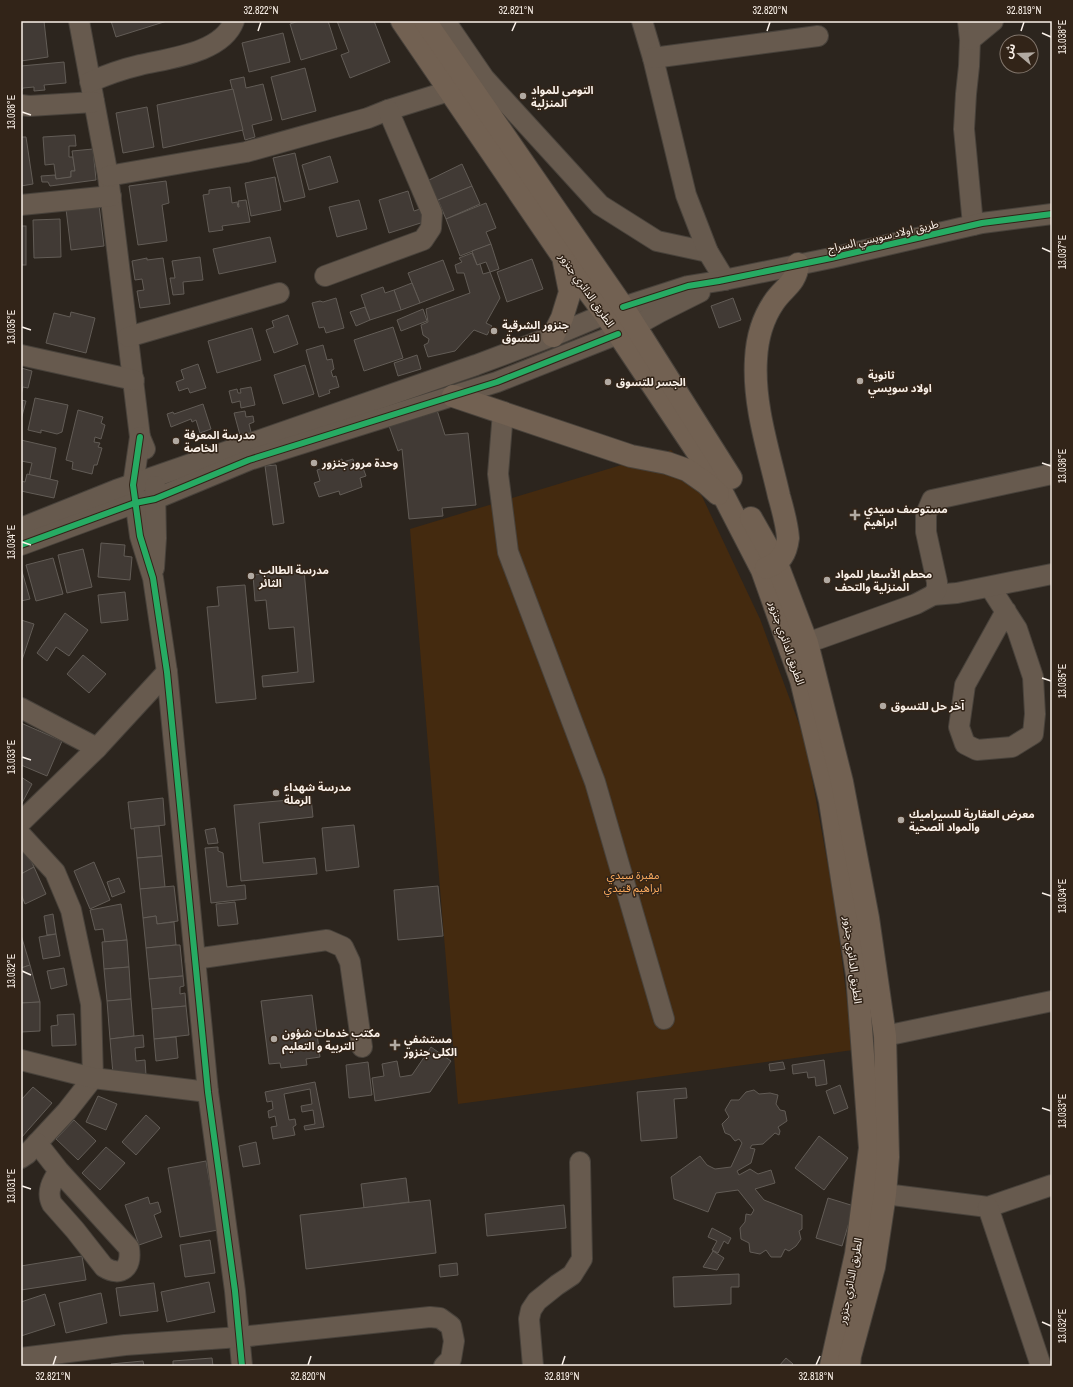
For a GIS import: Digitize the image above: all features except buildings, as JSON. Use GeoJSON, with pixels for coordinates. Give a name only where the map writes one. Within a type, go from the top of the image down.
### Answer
{"type":"FeatureCollection","features":[{"type":"Feature","properties":{"kind":"main road","name":"الطريق الدائري جنزور"},"geometry":{"type":"LineString","coordinates":[[402,21],[507,141],[614,311],[727,470],[754,524],[769,567],[801,680],[830,801],[857,975],[870,1148],[856,1254],[831,1366]]}},
{"type":"Feature","properties":{"kind":"main road","name":"الطريق الدائري جنزور"},"geometry":{"type":"LineString","coordinates":[[425,21],[459,87],[563,257],[614,311]]}},
{"type":"Feature","properties":{"kind":"main road"},"geometry":{"type":"LineString","coordinates":[[553,336],[562,318],[570,292],[563,257]]}},
{"type":"Feature","properties":{"kind":"main road"},"geometry":{"type":"LineString","coordinates":[[769,567],[786,549],[788,532],[760,410],[756,385],[756,359],[759,339],[766,317],[775,300],[796,277],[798,264]]}},
{"type":"Feature","properties":{"kind":"main road","name":"الطريق الدائري جنزور"},"geometry":{"type":"LineString","coordinates":[[627,330],[714,477],[727,504],[769,567],[807,643],[842,782],[868,918],[885,1036],[888,1157],[886,1194],[874,1267],[849,1366]]}},
{"type":"Feature","properties":{"kind":"main road"},"geometry":{"type":"LineString","coordinates":[[448,398],[503,412],[631,456],[667,463],[687,470],[707,484],[727,504]]}},
{"type":"Feature","properties":{"kind":"street"},"geometry":{"type":"LineString","coordinates":[[79,21],[108,176],[134,380],[140,437],[134,494],[140,536],[153,578],[167,672],[208,1092],[235,1291],[242,1366]]}},
{"type":"Feature","properties":{"kind":"street"},"geometry":{"type":"LineString","coordinates":[[90,82],[114,72],[174,58],[205,48],[221,40],[232,29],[234,21]]}},
{"type":"Feature","properties":{"kind":"street"},"geometry":{"type":"LineString","coordinates":[[445,21],[484,78],[600,205],[656,241],[708,252]]}},
{"type":"Feature","properties":{"kind":"street"},"geometry":{"type":"LineString","coordinates":[[642,21],[653,58],[686,195],[708,252],[722,281]]}},
{"type":"Feature","properties":{"kind":"street"},"geometry":{"type":"LineString","coordinates":[[973,225],[964,129],[969,66],[969,31],[993,21]]}},
{"type":"Feature","properties":{"kind":"street"},"geometry":{"type":"LineString","coordinates":[[653,58],[818,36]]}},
{"type":"Feature","properties":{"kind":"street"},"geometry":{"type":"LineString","coordinates":[[108,176],[246,152],[368,118],[459,87]]}},
{"type":"Feature","properties":{"kind":"street"},"geometry":{"type":"LineString","coordinates":[[21,105],[29,106],[94,102]]}},
{"type":"Feature","properties":{"kind":"street"},"geometry":{"type":"LineString","coordinates":[[324,276],[423,240],[431,228],[432,213],[388,110]]}},
{"type":"Feature","properties":{"kind":"street"},"geometry":{"type":"LineString","coordinates":[[21,205],[111,196]]}},
{"type":"Feature","properties":{"kind":"street","name":"طريق اولاد سويسي السراج"},"geometry":{"type":"LineString","coordinates":[[722,281],[973,225],[1052,214]]}},
{"type":"Feature","properties":{"kind":"street"},"geometry":{"type":"LineString","coordinates":[[21,545],[103,515],[134,494],[155,477],[437,378],[553,336],[614,311],[688,286],[722,281]]}},
{"type":"Feature","properties":{"kind":"street"},"geometry":{"type":"LineString","coordinates":[[21,528],[30,518],[134,494],[155,499],[249,460],[497,382],[627,330],[722,281]]}},
{"type":"Feature","properties":{"kind":"street"},"geometry":{"type":"LineString","coordinates":[[128,337],[279,293]]}},
{"type":"Feature","properties":{"kind":"street"},"geometry":{"type":"LineString","coordinates":[[21,355],[134,380]]}},
{"type":"Feature","properties":{"kind":"street"},"geometry":{"type":"LineString","coordinates":[[437,378],[448,398]]}},
{"type":"Feature","properties":{"kind":"street"},"geometry":{"type":"LineString","coordinates":[[503,412],[498,474],[508,552],[595,782],[664,1019]]}},
{"type":"Feature","properties":{"kind":"street"},"geometry":{"type":"LineString","coordinates":[[140,437],[155,477],[156,538],[153,578]]}},
{"type":"Feature","properties":{"kind":"street"},"geometry":{"type":"LineString","coordinates":[[933,595],[937,589],[937,582],[926,532],[926,514],[932,500],[1052,474]]}},
{"type":"Feature","properties":{"kind":"street"},"geometry":{"type":"LineString","coordinates":[[103,515],[123,521],[140,536]]}},
{"type":"Feature","properties":{"kind":"street"},"geometry":{"type":"LineString","coordinates":[[807,643],[916,604],[933,595],[957,594],[1051,576]]}},
{"type":"Feature","properties":{"kind":"street"},"geometry":{"type":"LineString","coordinates":[[990,587],[1006,611],[1017,629],[1033,676],[1035,714],[1033,734],[1012,747],[977,750],[965,744],[959,727],[965,685],[1006,611]]}},
{"type":"Feature","properties":{"kind":"street"},"geometry":{"type":"LineString","coordinates":[[21,822],[97,748],[167,672]]}},
{"type":"Feature","properties":{"kind":"street"},"geometry":{"type":"LineString","coordinates":[[21,708],[97,748]]}},
{"type":"Feature","properties":{"kind":"street"},"geometry":{"type":"LineString","coordinates":[[21,835],[55,872],[71,910],[91,1004],[93,1078],[67,1111],[21,1158]]}},
{"type":"Feature","properties":{"kind":"street"},"geometry":{"type":"LineString","coordinates":[[195,959],[327,940],[344,947],[350,962],[362,1047]]}},
{"type":"Feature","properties":{"kind":"street"},"geometry":{"type":"LineString","coordinates":[[885,1036],[1052,1002]]}},
{"type":"Feature","properties":{"kind":"street"},"geometry":{"type":"LineString","coordinates":[[21,1060],[93,1078],[208,1092]]}},
{"type":"Feature","properties":{"kind":"street"},"geometry":{"type":"LineString","coordinates":[[37,1143],[59,1171],[129,1248],[129,1264],[124,1268],[117,1271],[109,1271],[104,1267],[52,1204],[50,1199],[50,1188],[59,1171]]}},
{"type":"Feature","properties":{"kind":"street"},"geometry":{"type":"LineString","coordinates":[[533,1366],[529,1319],[531,1310],[537,1301],[572,1275],[582,1259],[580,1162]]}},
{"type":"Feature","properties":{"kind":"street"},"geometry":{"type":"LineString","coordinates":[[886,1194],[988,1207],[1052,1185]]}},
{"type":"Feature","properties":{"kind":"street"},"geometry":{"type":"LineString","coordinates":[[988,1207],[1041,1366]]}},
{"type":"Feature","properties":{"kind":"street"},"geometry":{"type":"LineString","coordinates":[[21,1358],[124,1345],[240,1337],[430,1317],[440,1318],[451,1326],[454,1341],[451,1358],[444,1366]]}},
{"type":"Feature","properties":{"kind":"green space","name":"مقبرة سيدي ابراهيم قنيدي"},"geometry":{"type":"Polygon","coordinates":[[[671,450],[691,473],[760,619],[805,740],[835,904],[853,1050],[458,1104],[410,529],[671,450]]]}},
{"type":"Feature","properties":{"kind":"cycle path"},"geometry":{"type":"LineString","coordinates":[[623,307],[688,286],[831,258],[982,223],[1052,214]]}},
{"type":"Feature","properties":{"kind":"cycle path"},"geometry":{"type":"LineString","coordinates":[[21,545],[135,503],[155,499],[249,460],[497,382],[618,334]]}},
{"type":"Feature","properties":{"kind":"cycle path"},"geometry":{"type":"LineString","coordinates":[[140,437],[133,485],[140,536],[153,578],[167,672],[208,1092],[235,1291],[242,1366]]}},
{"type":"Feature","properties":{"kind":"place","name":"التومي للمواد المنزلية"},"geometry":{"type":"Point","coordinates":[523,96]}},
{"type":"Feature","properties":{"kind":"place","name":"جنزور الشرقية للتسوق"},"geometry":{"type":"Point","coordinates":[494,331]}},
{"type":"Feature","properties":{"kind":"place","name":"ثانوية اولاد سويسي"},"geometry":{"type":"Point","coordinates":[860,381]}},
{"type":"Feature","properties":{"kind":"place","name":"الجسر للتسوق"},"geometry":{"type":"Point","coordinates":[608,382]}},
{"type":"Feature","properties":{"kind":"place","name":"مدرسة المعرفة الخاصة"},"geometry":{"type":"Point","coordinates":[176,441]}},
{"type":"Feature","properties":{"kind":"place","name":"وحدة مرور جنزور"},"geometry":{"type":"Point","coordinates":[314,463]}},
{"type":"Feature","properties":{"kind":"place","name":"مستوصف سيدي ابراهيم"},"geometry":{"type":"Point","coordinates":[855,515]}},
{"type":"Feature","properties":{"kind":"place","name":"مدرسة الطالب الثائر"},"geometry":{"type":"Point","coordinates":[251,576]}},
{"type":"Feature","properties":{"kind":"place","name":"محطم الأسعار للمواد المنزلية والتحف"},"geometry":{"type":"Point","coordinates":[827,580]}},
{"type":"Feature","properties":{"kind":"place","name":"آخر حل للتسوق"},"geometry":{"type":"Point","coordinates":[883,706]}},
{"type":"Feature","properties":{"kind":"place","name":"مدرسة شهداء الرملة"},"geometry":{"type":"Point","coordinates":[276,793]}},
{"type":"Feature","properties":{"kind":"place","name":"معرض العقارية للسيراميك والمواد الصحية"},"geometry":{"type":"Point","coordinates":[901,820]}},
{"type":"Feature","properties":{"kind":"place","name":"مكتب خدمات شؤون التربية و التعليم"},"geometry":{"type":"Point","coordinates":[274,1039]}},
{"type":"Feature","properties":{"kind":"place","name":"مستشفي الكلى جنزور"},"geometry":{"type":"Point","coordinates":[395,1045]}}]}
